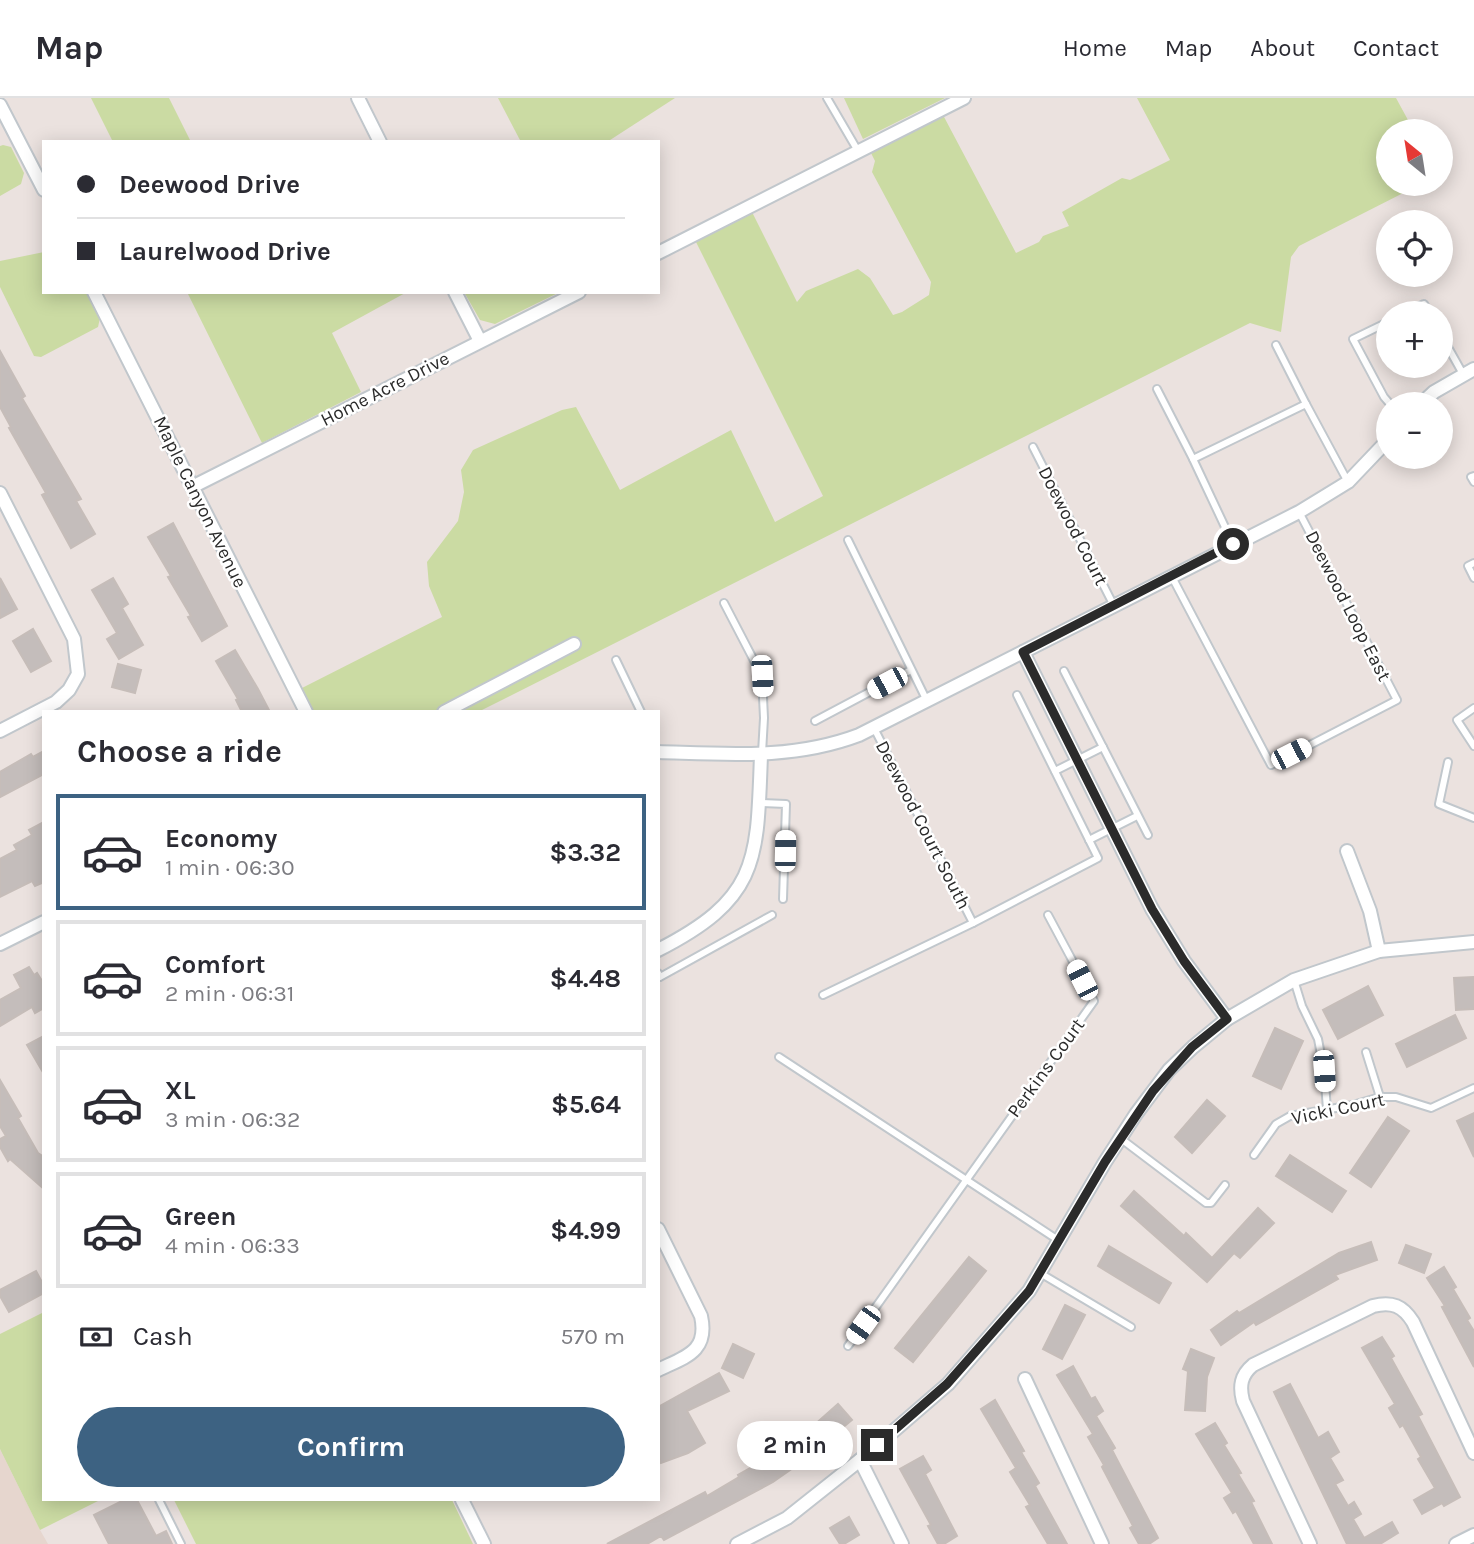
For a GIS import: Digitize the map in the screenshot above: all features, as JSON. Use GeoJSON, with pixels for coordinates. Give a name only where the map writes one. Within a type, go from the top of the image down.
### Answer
{"type":"FeatureCollection","features":[{"type":"Feature","properties":{"kind":"street"},"geometry":{"type":"LineString","coordinates":[[358,98],[379,140]]}},
{"type":"Feature","properties":{"kind":"street"},"geometry":{"type":"LineString","coordinates":[[660,252],[964,98]]}},
{"type":"Feature","properties":{"kind":"street"},"geometry":{"type":"LineString","coordinates":[[0,105],[42,186]]}},
{"type":"Feature","properties":{"kind":"street","name":"Maple Canyon Avenue"},"geometry":{"type":"LineString","coordinates":[[95,294],[305,710]]}},
{"type":"Feature","properties":{"kind":"street"},"geometry":{"type":"LineString","coordinates":[[456,294],[480,341]]}},
{"type":"Feature","properties":{"kind":"street","name":"Home Acre Drive"},"geometry":{"type":"LineString","coordinates":[[192,486],[575,294]]}},
{"type":"Feature","properties":{"kind":"street"},"geometry":{"type":"LineString","coordinates":[[1434,392],[1469,371]]}},
{"type":"Feature","properties":{"kind":"street"},"geometry":{"type":"LineString","coordinates":[[660,752],[761,755],[804,751],[831,745],[874,727],[1299,512],[1348,482],[1376,453]]}},
{"type":"Feature","properties":{"kind":"street"},"geometry":{"type":"LineString","coordinates":[[0,493],[74,639],[78,674],[69,690],[56,702],[0,731]]}},
{"type":"Feature","properties":{"kind":"street"},"geometry":{"type":"LineString","coordinates":[[448,710],[574,644]]}},
{"type":"Feature","properties":{"kind":"street"},"geometry":{"type":"LineString","coordinates":[[1023,652],[1152,909],[1184,961],[1227,1019]]}},
{"type":"Feature","properties":{"kind":"street"},"geometry":{"type":"LineString","coordinates":[[660,949],[688,935],[706,921],[730,899],[744,881],[758,834],[761,755]]}},
{"type":"Feature","properties":{"kind":"street"},"geometry":{"type":"LineString","coordinates":[[1347,851],[1370,911],[1379,951]]}},
{"type":"Feature","properties":{"kind":"street"},"geometry":{"type":"LineString","coordinates":[[0,944],[42,923]]}},
{"type":"Feature","properties":{"kind":"street"},"geometry":{"type":"LineString","coordinates":[[737,1544],[787,1518],[860,1460],[947,1384],[1029,1291],[1120,1138],[1169,1070],[1192,1047],[1227,1019],[1294,980],[1379,951],[1474,942]]}},
{"type":"Feature","properties":{"kind":"street"},"geometry":{"type":"LineString","coordinates":[[660,1233],[701,1316],[704,1328],[702,1341],[694,1352],[660,1369]]}},
{"type":"Feature","properties":{"kind":"street"},"geometry":{"type":"LineString","coordinates":[[1310,1544],[1243,1401],[1241,1381],[1245,1371],[1253,1364],[1374,1306],[1385,1303],[1396,1305],[1407,1311],[1413,1322],[1474,1453]]}},
{"type":"Feature","properties":{"kind":"street"},"geometry":{"type":"LineString","coordinates":[[1025,1380],[1102,1544]]}},
{"type":"Feature","properties":{"kind":"street"},"geometry":{"type":"LineString","coordinates":[[860,1460],[902,1544]]}},
{"type":"Feature","properties":{"kind":"street"},"geometry":{"type":"LineString","coordinates":[[462,1501],[484,1544]]}},
{"type":"Feature","properties":{"kind":"street"},"geometry":{"type":"LineString","coordinates":[[1456,1544],[1474,1535]]}},
{"type":"Feature","properties":{"kind":"lane"},"geometry":{"type":"LineString","coordinates":[[827,98],[859,151]]}},
{"type":"Feature","properties":{"kind":"lane"},"geometry":{"type":"LineString","coordinates":[[1376,328],[1353,340],[1381,392]]}},
{"type":"Feature","properties":{"kind":"lane"},"geometry":{"type":"LineString","coordinates":[[1276,345],[1348,482]]}},
{"type":"Feature","properties":{"kind":"lane"},"geometry":{"type":"LineString","coordinates":[[1453,350],[1469,371]]}},
{"type":"Feature","properties":{"kind":"lane"},"geometry":{"type":"LineString","coordinates":[[1157,389],[1233,544]]}},
{"type":"Feature","properties":{"kind":"lane"},"geometry":{"type":"LineString","coordinates":[[1193,459],[1306,404]]}},
{"type":"Feature","properties":{"kind":"lane","name":"Doewood Court"},"geometry":{"type":"LineString","coordinates":[[1033,447],[1114,606]]}},
{"type":"Feature","properties":{"kind":"lane"},"geometry":{"type":"LineString","coordinates":[[1474,476],[1474,482]]}},
{"type":"Feature","properties":{"kind":"lane","name":"Deewood Loop East"},"geometry":{"type":"LineString","coordinates":[[1172,577],[1270,765],[1397,700],[1299,512]]}},
{"type":"Feature","properties":{"kind":"lane"},"geometry":{"type":"LineString","coordinates":[[848,540],[926,699]]}},
{"type":"Feature","properties":{"kind":"lane"},"geometry":{"type":"LineString","coordinates":[[1474,563],[1468,566],[1474,578]]}},
{"type":"Feature","properties":{"kind":"lane"},"geometry":{"type":"LineString","coordinates":[[724,603],[762,676],[764,718],[761,755]]}},
{"type":"Feature","properties":{"kind":"lane"},"geometry":{"type":"LineString","coordinates":[[616,660],[638,710]]}},
{"type":"Feature","properties":{"kind":"lane"},"geometry":{"type":"LineString","coordinates":[[815,721],[911,670]]}},
{"type":"Feature","properties":{"kind":"lane"},"geometry":{"type":"LineString","coordinates":[[1064,670],[1148,835]]}},
{"type":"Feature","properties":{"kind":"lane"},"geometry":{"type":"LineString","coordinates":[[823,995],[973,923],[1098,858],[1017,695]]}},
{"type":"Feature","properties":{"kind":"lane"},"geometry":{"type":"LineString","coordinates":[[1474,708],[1457,720],[1474,746]]}},
{"type":"Feature","properties":{"kind":"lane","name":"Deewood Court South"},"geometry":{"type":"LineString","coordinates":[[874,727],[973,923]]}},
{"type":"Feature","properties":{"kind":"lane"},"geometry":{"type":"LineString","coordinates":[[1055,771],[1103,747]]}},
{"type":"Feature","properties":{"kind":"lane"},"geometry":{"type":"LineString","coordinates":[[1448,762],[1439,804],[1474,818]]}},
{"type":"Feature","properties":{"kind":"lane"},"geometry":{"type":"LineString","coordinates":[[759,803],[786,804],[783,899]]}},
{"type":"Feature","properties":{"kind":"lane"},"geometry":{"type":"LineString","coordinates":[[1089,840],[1138,816]]}},
{"type":"Feature","properties":{"kind":"lane"},"geometry":{"type":"LineString","coordinates":[[660,977],[772,915]]}},
{"type":"Feature","properties":{"kind":"lane","name":"Perkins Court"},"geometry":{"type":"LineString","coordinates":[[848,1346],[1094,1002],[1048,915]]}},
{"type":"Feature","properties":{"kind":"lane"},"geometry":{"type":"LineString","coordinates":[[1294,980],[1302,1006],[1318,1040],[1327,1109]]}},
{"type":"Feature","properties":{"kind":"lane"},"geometry":{"type":"LineString","coordinates":[[1366,1052],[1380,1097]]}},
{"type":"Feature","properties":{"kind":"lane"},"geometry":{"type":"LineString","coordinates":[[779,1057],[1060,1241]]}},
{"type":"Feature","properties":{"kind":"lane","name":"Vicki Court"},"geometry":{"type":"LineString","coordinates":[[1254,1155],[1276,1124],[1290,1116],[1380,1097],[1396,1097],[1431,1108],[1474,1087]]}},
{"type":"Feature","properties":{"kind":"lane"},"geometry":{"type":"LineString","coordinates":[[1120,1138],[1206,1203],[1211,1203],[1226,1185]]}},
{"type":"Feature","properties":{"kind":"lane"},"geometry":{"type":"LineString","coordinates":[[1040,1273],[1131,1327]]}},
{"type":"Feature","properties":{"kind":"lane"},"geometry":{"type":"LineString","coordinates":[[160,1501],[181,1544]]}},
{"type":"Feature","properties":{"kind":"shaded area"},"geometry":{"type":"Polygon","coordinates":[[[0,1449],[40,1530],[48,1544],[0,1544],[0,1449]]]}},
{"type":"Feature","properties":{"kind":"green space"},"geometry":{"type":"Polygon","coordinates":[[[91,98],[169,98],[190,140],[112,140],[91,98]]]}},
{"type":"Feature","properties":{"kind":"green space"},"geometry":{"type":"Polygon","coordinates":[[[498,98],[675,98],[610,140],[520,140],[498,98]]]}},
{"type":"Feature","properties":{"kind":"green space"},"geometry":{"type":"Polygon","coordinates":[[[844,98],[945,98],[863,139],[844,98]]]}},
{"type":"Feature","properties":{"kind":"green space"},"geometry":{"type":"Polygon","coordinates":[[[1137,98],[1396,98],[1407,119],[1376,119],[1376,196],[1397,196],[1299,246],[1291,257],[1281,332],[1250,323],[482,710],[313,710],[302,688],[442,617],[429,586],[427,562],[458,521],[464,492],[461,470],[473,450],[562,410],[576,407],[620,490],[731,430],[775,522],[823,496],[695,240],[752,212],[797,302],[806,291],[858,269],[870,278],[893,315],[929,295],[931,282],[872,172],[875,161],[871,153],[943,115],[1016,253],[1039,242],[1043,236],[1069,226],[1062,212],[1122,178],[1130,180],[1170,160],[1137,98]]]}},
{"type":"Feature","properties":{"kind":"green space"},"geometry":{"type":"Polygon","coordinates":[[[0,146],[11,147],[24,173],[21,184],[0,196],[0,146]]]}},
{"type":"Feature","properties":{"kind":"green space"},"geometry":{"type":"Polygon","coordinates":[[[42,252],[42,294],[87,294],[100,318],[98,327],[41,357],[34,356],[0,287],[0,261],[42,252]]]}},
{"type":"Feature","properties":{"kind":"green space"},"geometry":{"type":"Polygon","coordinates":[[[188,294],[403,294],[332,333],[361,392],[262,443],[188,294]]]}},
{"type":"Feature","properties":{"kind":"green space"},"geometry":{"type":"Polygon","coordinates":[[[465,294],[556,294],[495,324],[480,320],[465,294]]]}},
{"type":"Feature","properties":{"kind":"green space"},"geometry":{"type":"Polygon","coordinates":[[[42,1313],[42,1501],[98,1501],[40,1530],[0,1449],[0,1334],[42,1313]]]}},
{"type":"Feature","properties":{"kind":"green space"},"geometry":{"type":"Polygon","coordinates":[[[174,1501],[452,1501],[473,1544],[196,1544],[174,1501]]]}},
{"type":"Feature","properties":{"kind":"building"},"geometry":{"type":"Polygon","coordinates":[[[0,351],[25,396],[22,398],[81,499],[76,501],[95,534],[71,548],[42,495],[46,493],[0,407],[0,351]]]}},
{"type":"Feature","properties":{"kind":"building"},"geometry":{"type":"Polygon","coordinates":[[[173,523],[227,626],[202,641],[168,577],[171,576],[148,537],[173,523]]]}},
{"type":"Feature","properties":{"kind":"building"},"geometry":{"type":"Polygon","coordinates":[[[0,578],[17,609],[0,618],[0,578]]]}},
{"type":"Feature","properties":{"kind":"building"},"geometry":{"type":"Polygon","coordinates":[[[113,578],[128,604],[122,608],[143,645],[119,659],[107,639],[117,633],[92,590],[113,578]]]}},
{"type":"Feature","properties":{"kind":"building"},"geometry":{"type":"Polygon","coordinates":[[[33,629],[51,661],[31,672],[13,641],[33,629]]]}},
{"type":"Feature","properties":{"kind":"building"},"geometry":{"type":"Polygon","coordinates":[[[235,650],[269,710],[241,710],[236,700],[238,699],[216,661],[235,650]]]}},
{"type":"Feature","properties":{"kind":"building"},"geometry":{"type":"Polygon","coordinates":[[[118,664],[141,670],[135,693],[112,687],[118,664]]]}},
{"type":"Feature","properties":{"kind":"building"},"geometry":{"type":"Polygon","coordinates":[[[42,752],[42,775],[0,797],[0,772],[31,754],[33,757],[42,752]]]}},
{"type":"Feature","properties":{"kind":"building"},"geometry":{"type":"Polygon","coordinates":[[[42,823],[42,883],[35,886],[32,881],[0,897],[0,859],[17,850],[14,845],[32,835],[29,830],[42,823]]]}},
{"type":"Feature","properties":{"kind":"building"},"geometry":{"type":"Polygon","coordinates":[[[29,967],[34,975],[37,973],[42,981],[42,1009],[35,1013],[32,1007],[0,1026],[0,1000],[21,988],[14,975],[29,967]]]}},
{"type":"Feature","properties":{"kind":"building"},"geometry":{"type":"Polygon","coordinates":[[[1474,977],[1474,1009],[1456,1010],[1454,978],[1474,977]]]}},
{"type":"Feature","properties":{"kind":"building"},"geometry":{"type":"Polygon","coordinates":[[[1368,986],[1383,1015],[1338,1039],[1323,1010],[1368,986]]]}},
{"type":"Feature","properties":{"kind":"building"},"geometry":{"type":"Polygon","coordinates":[[[1455,1015],[1466,1038],[1407,1067],[1396,1044],[1455,1015]]]}},
{"type":"Feature","properties":{"kind":"building"},"geometry":{"type":"Polygon","coordinates":[[[1275,1028],[1303,1041],[1281,1089],[1253,1076],[1275,1028]]]}},
{"type":"Feature","properties":{"kind":"building"},"geometry":{"type":"Polygon","coordinates":[[[42,1037],[42,1071],[27,1045],[42,1037]]]}},
{"type":"Feature","properties":{"kind":"building"},"geometry":{"type":"Polygon","coordinates":[[[0,1080],[21,1116],[18,1118],[42,1156],[42,1187],[10,1159],[8,1161],[0,1147],[0,1139],[6,1136],[0,1126],[0,1080]]]}},
{"type":"Feature","properties":{"kind":"building"},"geometry":{"type":"Polygon","coordinates":[[[1207,1100],[1225,1116],[1192,1153],[1175,1137],[1207,1100]]]}},
{"type":"Feature","properties":{"kind":"building"},"geometry":{"type":"Polygon","coordinates":[[[1474,1113],[1474,1157],[1457,1121],[1474,1113]]]}},
{"type":"Feature","properties":{"kind":"building"},"geometry":{"type":"Polygon","coordinates":[[[1388,1117],[1409,1131],[1371,1187],[1350,1173],[1388,1117]]]}},
{"type":"Feature","properties":{"kind":"building"},"geometry":{"type":"Polygon","coordinates":[[[1290,1155],[1346,1191],[1332,1212],[1276,1176],[1290,1155]]]}},
{"type":"Feature","properties":{"kind":"building"},"geometry":{"type":"Polygon","coordinates":[[[1134,1191],[1212,1258],[1258,1208],[1274,1223],[1240,1258],[1234,1253],[1207,1282],[1121,1206],[1134,1191]]]}},
{"type":"Feature","properties":{"kind":"building"},"geometry":{"type":"Polygon","coordinates":[[[1371,1242],[1377,1260],[1335,1275],[1338,1279],[1256,1325],[1254,1322],[1221,1345],[1211,1330],[1237,1311],[1239,1313],[1339,1253],[1371,1242]]]}},
{"type":"Feature","properties":{"kind":"building"},"geometry":{"type":"Polygon","coordinates":[[[1406,1245],[1431,1254],[1424,1273],[1399,1263],[1406,1245]]]}},
{"type":"Feature","properties":{"kind":"building"},"geometry":{"type":"Polygon","coordinates":[[[1109,1246],[1171,1283],[1159,1303],[1098,1266],[1109,1246]]]}},
{"type":"Feature","properties":{"kind":"building"},"geometry":{"type":"Polygon","coordinates":[[[969,1257],[986,1271],[913,1362],[895,1348],[969,1257]]]}},
{"type":"Feature","properties":{"kind":"building"},"geometry":{"type":"Polygon","coordinates":[[[1444,1267],[1456,1287],[1453,1289],[1470,1318],[1467,1320],[1474,1331],[1474,1367],[1442,1307],[1445,1306],[1427,1278],[1444,1267]]]}},
{"type":"Feature","properties":{"kind":"building"},"geometry":{"type":"Polygon","coordinates":[[[36,1271],[42,1282],[42,1294],[9,1312],[0,1296],[0,1290],[36,1271]]]}},
{"type":"Feature","properties":{"kind":"building"},"geometry":{"type":"Polygon","coordinates":[[[1065,1305],[1085,1315],[1062,1359],[1043,1349],[1065,1305]]]}},
{"type":"Feature","properties":{"kind":"building"},"geometry":{"type":"Polygon","coordinates":[[[1382,1337],[1394,1356],[1391,1358],[1422,1414],[1418,1416],[1460,1497],[1422,1514],[1414,1500],[1435,1488],[1403,1425],[1400,1427],[1389,1408],[1395,1404],[1362,1348],[1382,1337]]]}},
{"type":"Feature","properties":{"kind":"building"},"geometry":{"type":"Polygon","coordinates":[[[733,1344],[754,1354],[743,1378],[722,1368],[733,1344]]]}},
{"type":"Feature","properties":{"kind":"building"},"geometry":{"type":"Polygon","coordinates":[[[1191,1349],[1214,1358],[1207,1377],[1205,1411],[1185,1410],[1188,1371],[1183,1369],[1191,1349]]]}},
{"type":"Feature","properties":{"kind":"building"},"geometry":{"type":"Polygon","coordinates":[[[1073,1366],[1091,1399],[1095,1397],[1103,1411],[1096,1416],[1115,1448],[1112,1450],[1158,1538],[1149,1544],[1139,1544],[1130,1528],[1133,1526],[1088,1437],[1093,1434],[1057,1375],[1073,1366]]]}},
{"type":"Feature","properties":{"kind":"building"},"geometry":{"type":"Polygon","coordinates":[[[719,1373],[729,1391],[687,1411],[705,1443],[661,1463],[660,1406],[719,1373]]]}},
{"type":"Feature","properties":{"kind":"building"},"geometry":{"type":"Polygon","coordinates":[[[1290,1384],[1318,1438],[1328,1432],[1339,1452],[1330,1458],[1343,1480],[1335,1484],[1348,1506],[1354,1502],[1361,1514],[1353,1519],[1364,1538],[1392,1522],[1398,1533],[1380,1544],[1347,1544],[1274,1392],[1290,1384]]]}},
{"type":"Feature","properties":{"kind":"building"},"geometry":{"type":"Polygon","coordinates":[[[995,1400],[1024,1451],[1021,1452],[1039,1483],[1035,1486],[1067,1544],[1048,1544],[1026,1507],[1030,1505],[1010,1472],[1016,1468],[981,1409],[995,1400]]]}},
{"type":"Feature","properties":{"kind":"building"},"geometry":{"type":"Polygon","coordinates":[[[838,1404],[852,1420],[824,1443],[795,1457],[800,1463],[773,1482],[664,1540],[661,1536],[647,1544],[607,1544],[705,1492],[707,1496],[739,1477],[738,1475],[754,1466],[755,1468],[793,1440],[791,1436],[812,1427],[838,1404]]]}},
{"type":"Feature","properties":{"kind":"building"},"geometry":{"type":"Polygon","coordinates":[[[1215,1423],[1227,1443],[1224,1445],[1241,1473],[1238,1474],[1254,1501],[1251,1502],[1272,1544],[1254,1544],[1236,1511],[1233,1513],[1224,1498],[1232,1493],[1196,1434],[1215,1423]]]}},
{"type":"Feature","properties":{"kind":"building"},"geometry":{"type":"Polygon","coordinates":[[[923,1456],[931,1470],[925,1474],[957,1536],[944,1544],[938,1544],[928,1526],[931,1525],[900,1469],[923,1456]]]}},
{"type":"Feature","properties":{"kind":"building"},"geometry":{"type":"Polygon","coordinates":[[[122,1501],[138,1501],[156,1536],[166,1531],[172,1544],[109,1544],[94,1515],[122,1501]]]}},
{"type":"Feature","properties":{"kind":"building"},"geometry":{"type":"Polygon","coordinates":[[[849,1517],[859,1535],[840,1544],[830,1528],[849,1517]]]}},
{"type":"Feature","properties":{"kind":"route"},"geometry":{"type":"LineString","coordinates":[[877,1445],[947,1384],[1029,1291],[1136,1114],[1169,1070],[1227,1019],[1184,961],[1152,909],[1023,652],[1233,544]]}}]}
